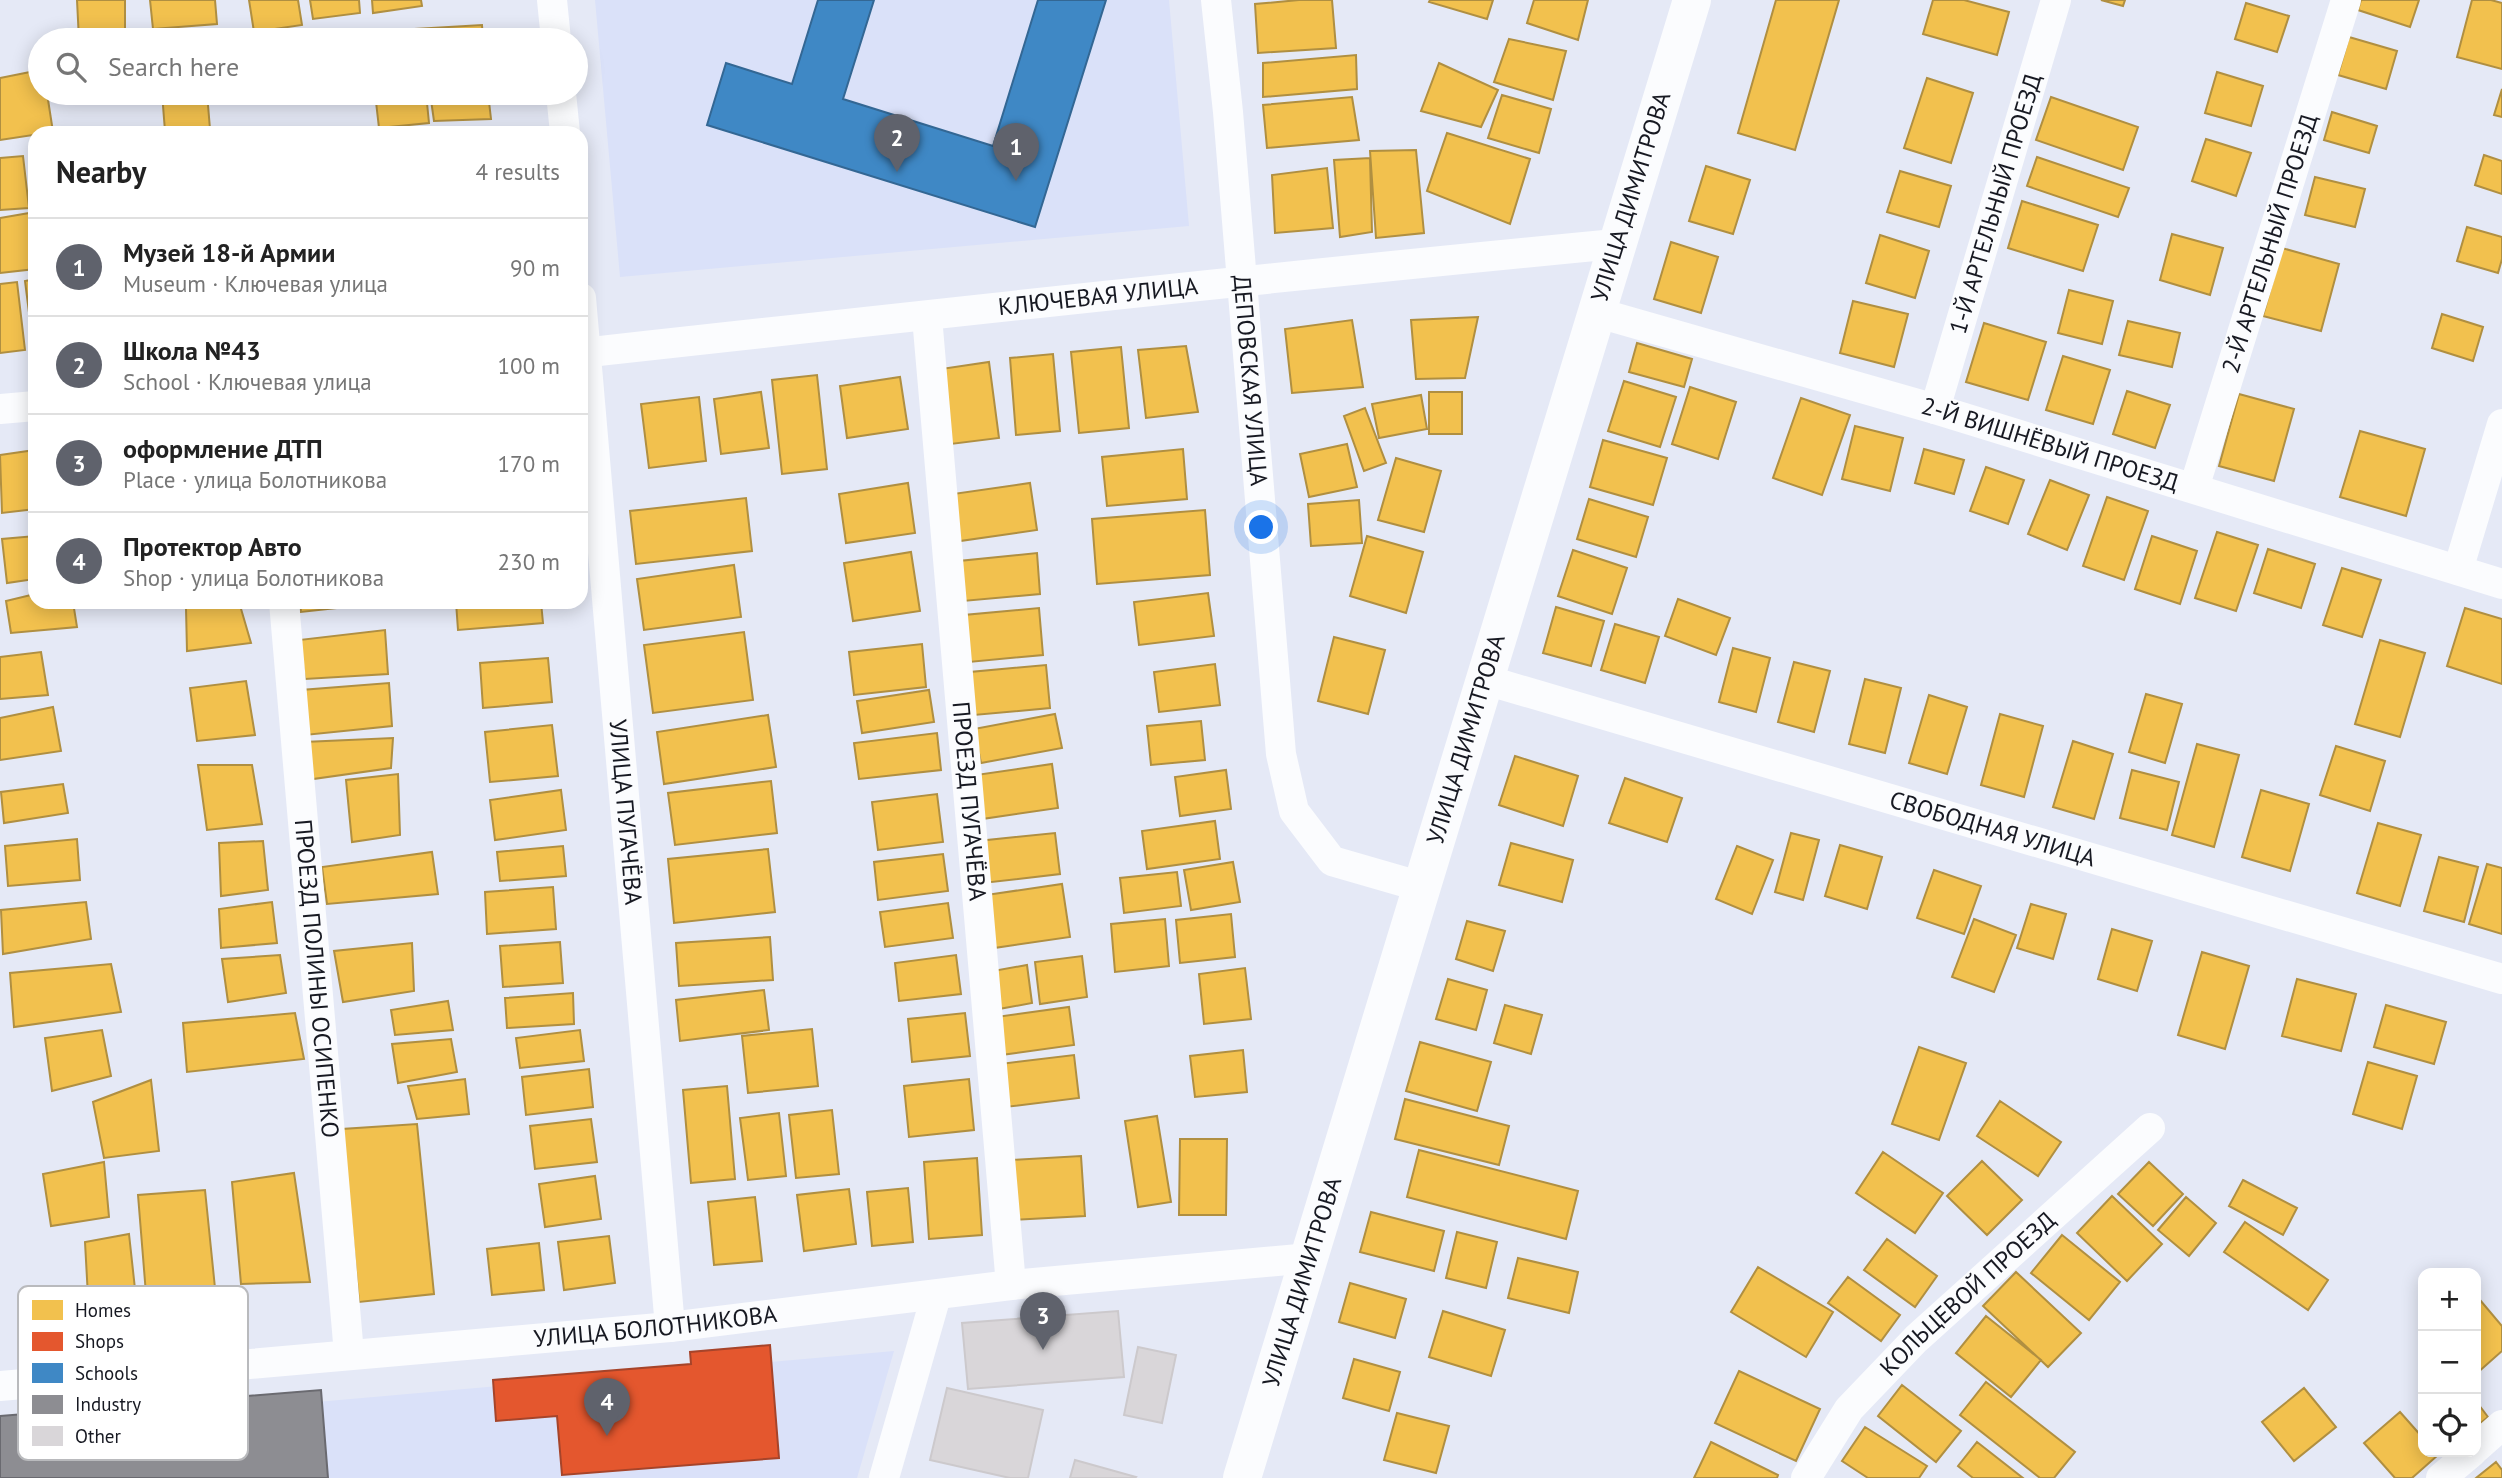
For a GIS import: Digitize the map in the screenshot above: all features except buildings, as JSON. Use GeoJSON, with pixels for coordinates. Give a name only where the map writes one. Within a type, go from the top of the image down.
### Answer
{"type":"FeatureCollection","features":[{"type":"Feature","properties":{"kind":"street"},"geometry":{"type":"LineString","coordinates":[[552,0],[555,28]]}},
{"type":"Feature","properties":{"kind":"street","name":"ДЕПОВСКАЯ УЛИЦА"},"geometry":{"type":"LineString","coordinates":[[1216,0],[1281,754],[1294,811],[1332,861],[1422,887]]}},
{"type":"Feature","properties":{"kind":"street","name":"УЛИЦА ДИМИТРОВА"},"geometry":{"type":"LineString","coordinates":[[1242,1478],[1486,680],[1615,244],[1692,0]]}},
{"type":"Feature","properties":{"kind":"street","name":"1-Й АРТЕЛЬНЫЙ ПРОЕЗД"},"geometry":{"type":"LineString","coordinates":[[1935,409],[2056,0]]}},
{"type":"Feature","properties":{"kind":"street","name":"2-Й АРТЕЛЬНЫЙ ПРОЕЗД"},"geometry":{"type":"LineString","coordinates":[[2194,488],[2347,0]]}},
{"type":"Feature","properties":{"kind":"street"},"geometry":{"type":"LineString","coordinates":[[562,105],[564,126]]}},
{"type":"Feature","properties":{"kind":"street","name":"КЛЮЧЕВАЯ УЛИЦА"},"geometry":{"type":"LineString","coordinates":[[588,352],[927,317],[1241,280],[1615,244]]}},
{"type":"Feature","properties":{"kind":"street","name":"2-Й ВИШНЁВЫЙ ПРОЕЗД"},"geometry":{"type":"LineString","coordinates":[[1595,313],[1935,409],[2502,584]]}},
{"type":"Feature","properties":{"kind":"street","name":"ПРОЕЗД ПУГАЧЁВА"},"geometry":{"type":"LineString","coordinates":[[927,317],[1011,1285]]}},
{"type":"Feature","properties":{"kind":"street","name":"УЛИЦА ПУГАЧЁВА"},"geometry":{"type":"LineString","coordinates":[[588,397],[670,1327]]}},
{"type":"Feature","properties":{"kind":"street"},"geometry":{"type":"LineString","coordinates":[[0,409],[28,407]]}},
{"type":"Feature","properties":{"kind":"street"},"geometry":{"type":"LineString","coordinates":[[2458,570],[2502,424]]}},
{"type":"Feature","properties":{"kind":"street","name":"ПРОЕЗД ПОЛИНЫ ОСИПЕНКО"},"geometry":{"type":"LineString","coordinates":[[285,609],[349,1354]]}},
{"type":"Feature","properties":{"kind":"street","name":"СВОБОДНАЯ УЛИЦА"},"geometry":{"type":"LineString","coordinates":[[1486,680],[2502,979]]}},
{"type":"Feature","properties":{"kind":"street","name":"КОЛЬЦЕВОЙ ПРОЕЗД"},"geometry":{"type":"LineString","coordinates":[[1805,1478],[1849,1409],[1916,1339],[2150,1128]]}},
{"type":"Feature","properties":{"kind":"street","name":"УЛИЦА БОЛОТНИКОВА"},"geometry":{"type":"LineString","coordinates":[[248,1363],[670,1327],[1011,1285],[1310,1258]]}},
{"type":"Feature","properties":{"kind":"street"},"geometry":{"type":"LineString","coordinates":[[884,1478],[936,1296]]}},
{"type":"Feature","properties":{"kind":"street","name":"УЛИЦА БОЛОТНИКОВА"},"geometry":{"type":"LineString","coordinates":[[0,1386],[18,1384]]}},
{"type":"Feature","properties":{"kind":"street"},"geometry":{"type":"LineString","coordinates":[[2481,1444],[2502,1425]]}},
{"type":"Feature","properties":{"kind":"street"},"geometry":{"type":"LineString","coordinates":[[2441,1478],[2466,1457]]}},
{"type":"Feature","properties":{"kind":"shaded area"},"geometry":{"type":"Polygon","coordinates":[[[595,0],[1169,0],[1189,226],[620,277],[595,0]]]}},
{"type":"Feature","properties":{"kind":"shaded area"},"geometry":{"type":"Polygon","coordinates":[[[894,1351],[857,1478],[0,1478],[0,1430],[18,1428],[18,1460],[248,1460],[248,1408],[894,1351]]]}},
{"type":"Feature","properties":{"kind":"place","name":"Школа №43"},"geometry":{"type":"Point","coordinates":[897,172]}},
{"type":"Feature","properties":{"kind":"place","name":"Музей 18-й Армии"},"geometry":{"type":"Point","coordinates":[1016,181]}},
{"type":"Feature","properties":{"kind":"place","name":"оформление ДТП"},"geometry":{"type":"Point","coordinates":[1043,1350]}},
{"type":"Feature","properties":{"kind":"place","name":"Протектор Авто"},"geometry":{"type":"Point","coordinates":[607,1436]}}]}
